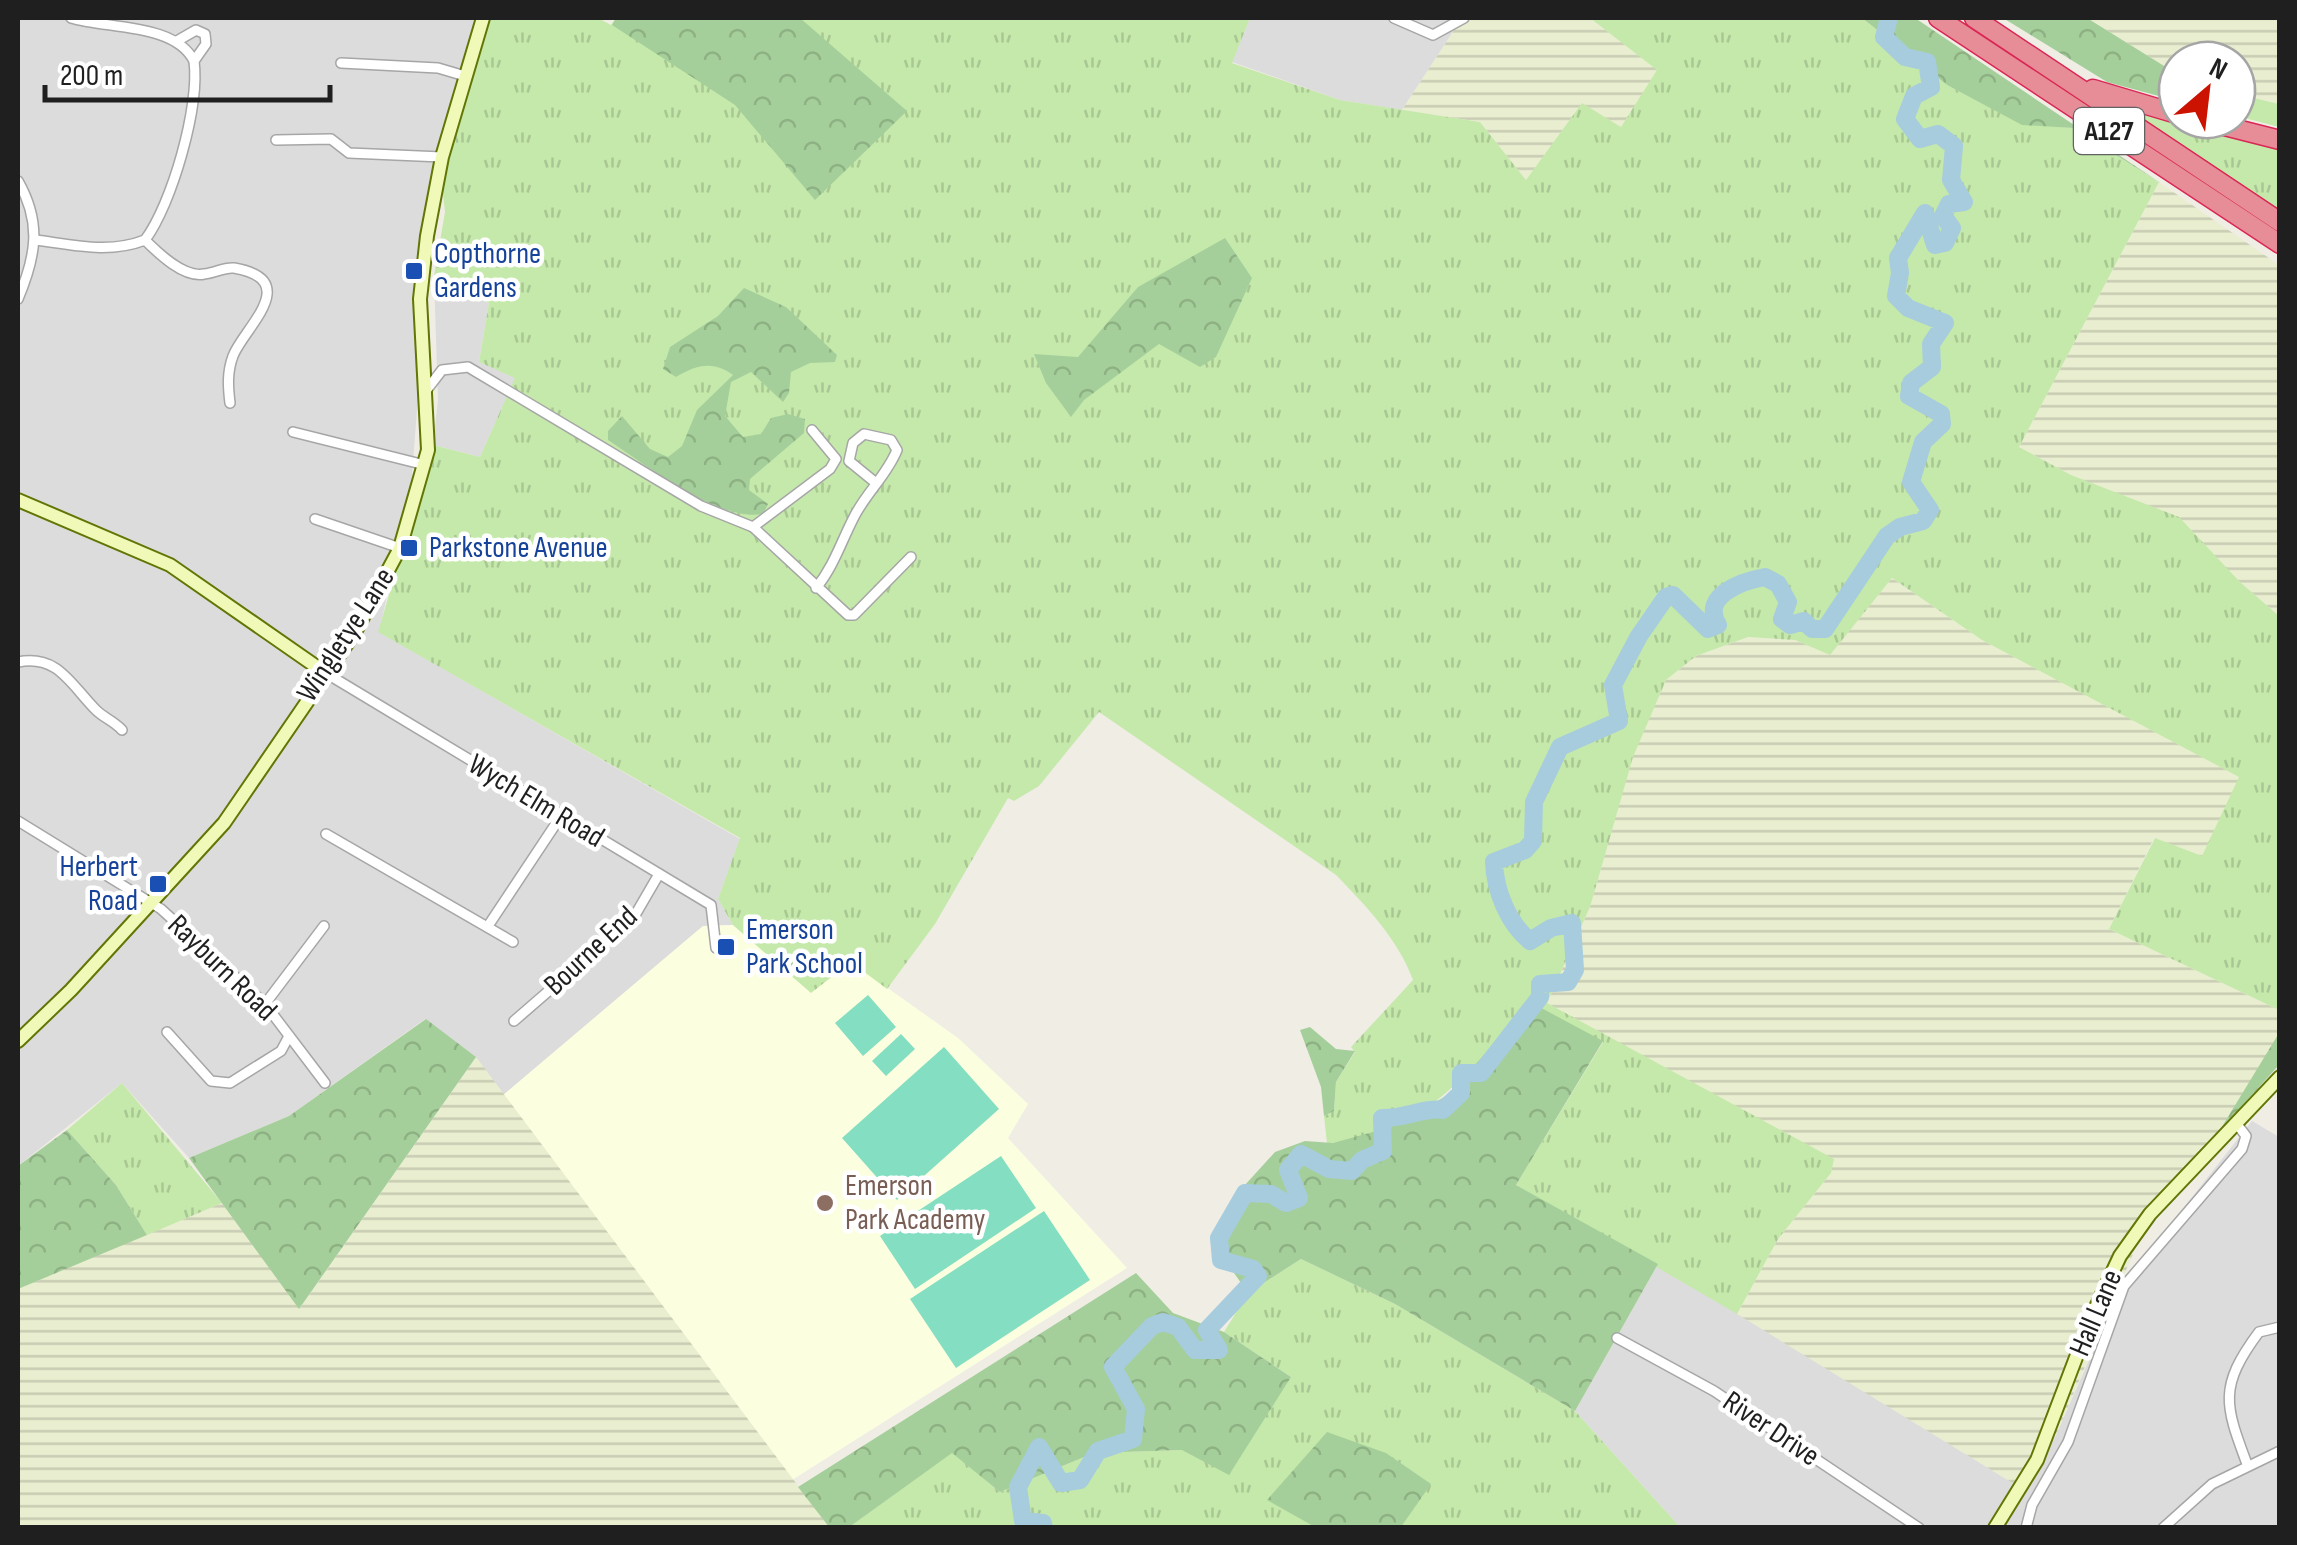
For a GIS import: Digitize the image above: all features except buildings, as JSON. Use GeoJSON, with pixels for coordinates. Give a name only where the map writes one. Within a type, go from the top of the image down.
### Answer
{"type":"FeatureCollection","features":[{"type":"Feature","properties":{"kind":"highway","name":"A127"},"geometry":{"type":"LineString","coordinates":[[1938,18],[2280,244]]}},
{"type":"Feature","properties":{"kind":"highway","name":"A127"},"geometry":{"type":"LineString","coordinates":[[1974,18],[2280,222]]}},
{"type":"Feature","properties":{"kind":"highway"},"geometry":{"type":"LineString","coordinates":[[2056,72],[2099,92],[2157,108]]}},
{"type":"Feature","properties":{"kind":"street"},"geometry":{"type":"LineString","coordinates":[[71,18],[177,41],[194,61]]}},
{"type":"Feature","properties":{"kind":"street","name":"Wingletye Lane"},"geometry":{"type":"LineString","coordinates":[[18,1041],[224,823],[355,632],[400,548],[425,465],[422,283],[442,157],[483,18]]}},
{"type":"Feature","properties":{"kind":"street"},"geometry":{"type":"LineString","coordinates":[[1394,18],[1433,35],[1464,18]]}},
{"type":"Feature","properties":{"kind":"street"},"geometry":{"type":"LineString","coordinates":[[36,240],[123,248],[145,240],[159,222],[178,168],[194,61],[203,51],[205,34],[196,30],[177,41]]}},
{"type":"Feature","properties":{"kind":"street"},"geometry":{"type":"LineString","coordinates":[[340,62],[438,68],[465,76]]}},
{"type":"Feature","properties":{"kind":"street"},"geometry":{"type":"LineString","coordinates":[[276,140],[331,139],[348,153],[442,157]]}},
{"type":"Feature","properties":{"kind":"street"},"geometry":{"type":"LineString","coordinates":[[18,181],[34,215],[36,240],[33,264],[18,299]]}},
{"type":"Feature","properties":{"kind":"street"},"geometry":{"type":"LineString","coordinates":[[145,240],[188,272],[202,276],[227,267],[248,271],[262,282],[267,298],[264,313],[232,356],[230,403]]}},
{"type":"Feature","properties":{"kind":"street"},"geometry":{"type":"LineString","coordinates":[[424,354],[442,370],[468,368],[701,506],[753,527],[848,615],[854,614],[911,557]]}},
{"type":"Feature","properties":{"kind":"street"},"geometry":{"type":"LineString","coordinates":[[426,392],[442,370]]}},
{"type":"Feature","properties":{"kind":"street"},"geometry":{"type":"LineString","coordinates":[[753,527],[830,470],[836,459],[812,430]]}},
{"type":"Feature","properties":{"kind":"street"},"geometry":{"type":"LineString","coordinates":[[293,432],[425,465]]}},
{"type":"Feature","properties":{"kind":"street"},"geometry":{"type":"LineString","coordinates":[[816,588],[831,569],[854,517],[876,484],[897,450],[891,440],[864,434],[854,443],[849,461],[876,484]]}},
{"type":"Feature","properties":{"kind":"street"},"geometry":{"type":"LineString","coordinates":[[18,500],[170,566],[324,672]]}},
{"type":"Feature","properties":{"kind":"street"},"geometry":{"type":"LineString","coordinates":[[316,518],[400,548]]}},
{"type":"Feature","properties":{"kind":"street"},"geometry":{"type":"LineString","coordinates":[[18,662],[40,660],[61,670],[96,710],[122,730]]}},
{"type":"Feature","properties":{"kind":"street","name":"Wych Elm Road"},"geometry":{"type":"LineString","coordinates":[[324,672],[710,905],[716,948]]}},
{"type":"Feature","properties":{"kind":"street"},"geometry":{"type":"LineString","coordinates":[[488,926],[560,816]]}},
{"type":"Feature","properties":{"kind":"street"},"geometry":{"type":"LineString","coordinates":[[18,821],[151,904]]}},
{"type":"Feature","properties":{"kind":"street"},"geometry":{"type":"LineString","coordinates":[[326,834],[513,942]]}},
{"type":"Feature","properties":{"kind":"street","name":"Bourne End"},"geometry":{"type":"LineString","coordinates":[[514,1021],[634,918],[660,874]]}},
{"type":"Feature","properties":{"kind":"street","name":"Rayburn Road"},"geometry":{"type":"LineString","coordinates":[[151,904],[265,1004],[325,1084]]}},
{"type":"Feature","properties":{"kind":"street"},"geometry":{"type":"LineString","coordinates":[[265,1004],[324,926]]}},
{"type":"Feature","properties":{"kind":"street"},"geometry":{"type":"LineString","coordinates":[[168,1032],[211,1080],[230,1084],[281,1051],[288,1036]]}},
{"type":"Feature","properties":{"kind":"street","name":"Hall Lane"},"geometry":{"type":"LineString","coordinates":[[1995,1528],[2037,1460],[2091,1318],[2120,1256],[2150,1214],[2280,1077]]}},
{"type":"Feature","properties":{"kind":"street","name":"Hall Lane"},"geometry":{"type":"LineString","coordinates":[[2026,1528],[2032,1505],[2068,1442],[2124,1286],[2242,1149],[2246,1136],[2236,1123]]}},
{"type":"Feature","properties":{"kind":"street"},"geometry":{"type":"LineString","coordinates":[[2247,1464],[2228,1413],[2228,1393],[2254,1338],[2266,1328],[2280,1327]]}},
{"type":"Feature","properties":{"kind":"street","name":"River Drive"},"geometry":{"type":"LineString","coordinates":[[1617,1338],[1714,1391],[1919,1528]]}},
{"type":"Feature","properties":{"kind":"street"},"geometry":{"type":"LineString","coordinates":[[2163,1528],[2196,1496],[2247,1464],[2280,1451]]}},
{"type":"Feature","properties":{"kind":"shaded area"},"geometry":{"type":"Polygon","coordinates":[[[18,18],[483,18],[414,267],[418,397],[411,488],[379,632],[740,839],[718,899],[733,925],[703,926],[502,1096],[476,1057],[425,1019],[289,1116],[189,1158],[122,1083],[18,1166],[18,18]]]}},
{"type":"Feature","properties":{"kind":"shaded area"},"geometry":{"type":"Polygon","coordinates":[[[1250,18],[1462,18],[1402,110],[1340,100],[1232,62],[1250,18]]]}},
{"type":"Feature","properties":{"kind":"shaded area"},"geometry":{"type":"Polygon","coordinates":[[[1462,18],[1590,18],[1658,70],[1621,127],[1582,104],[1526,180],[1480,122],[1402,110],[1462,18]]]}},
{"type":"Feature","properties":{"kind":"shaded area"},"geometry":{"type":"Polygon","coordinates":[[[2087,18],[2279,18],[2279,104],[2257,99],[2257,40],[2157,40],[2157,62],[2087,18]]]}},
{"type":"Feature","properties":{"kind":"shaded area"},"geometry":{"type":"Polygon","coordinates":[[[2159,182],[2279,265],[2279,616],[2240,582],[2071,475],[2019,447],[2159,182]]]}},
{"type":"Feature","properties":{"kind":"shaded area"},"geometry":{"type":"Polygon","coordinates":[[[434,276],[489,303],[479,362],[516,377],[480,457],[433,445],[438,400],[434,276]]]}},
{"type":"Feature","properties":{"kind":"shaded area"},"geometry":{"type":"Polygon","coordinates":[[[1892,578],[1982,640],[2240,777],[2202,857],[2154,838],[2109,929],[2279,1010],[2280,1033],[2265,1063],[2220,1130],[2150,1214],[2056,1435],[2024,1490],[1737,1314],[1778,1239],[1831,1173],[1547,1003],[1590,907],[1632,757],[1666,680],[1696,656],[1748,637],[1795,640],[1830,654],[1892,578]]]}},
{"type":"Feature","properties":{"kind":"shaded area","name":"Emerson Park Academy"},"geometry":{"type":"Polygon","coordinates":[[[733,925],[810,992],[851,962],[958,1038],[1028,1104],[1008,1138],[1127,1268],[792,1480],[502,1096],[703,926],[733,925]]]}},
{"type":"Feature","properties":{"kind":"shaded area"},"geometry":{"type":"Polygon","coordinates":[[[476,1057],[829,1527],[18,1528],[18,1289],[222,1203],[300,1308],[476,1057]]]}},
{"type":"Feature","properties":{"kind":"shaded area"},"geometry":{"type":"Polygon","coordinates":[[[2252,1121],[2279,1137],[2279,1527],[1680,1527],[1575,1411],[1658,1264],[2024,1490],[2056,1435],[2127,1274],[2137,1267],[2252,1121]]]}},
{"type":"Feature","properties":{"kind":"green space"},"geometry":{"type":"Polygon","coordinates":[[[484,18],[598,18],[611,25],[616,18],[1250,18],[1232,63],[1340,100],[1480,122],[1526,180],[1582,103],[1621,127],[1657,70],[1590,18],[1862,18],[1947,85],[2022,124],[2073,128],[2159,182],[2019,447],[2071,475],[2179,517],[2240,582],[2279,616],[2279,1010],[2109,929],[2155,838],[2202,856],[2239,777],[1982,640],[1892,578],[1830,655],[1795,640],[1748,637],[1696,656],[1666,680],[1633,757],[1590,907],[1547,1003],[1834,1159],[1831,1173],[1778,1239],[1737,1314],[1516,1185],[1603,1042],[1532,1004],[1467,1074],[1417,1115],[1359,1140],[1327,1143],[1324,1116],[1334,1111],[1336,1082],[1355,1052],[1351,1047],[1413,980],[1407,965],[1380,924],[1336,875],[1099,712],[1039,786],[1014,801],[1008,798],[935,924],[887,989],[851,962],[811,993],[733,925],[718,899],[740,838],[378,632],[433,445],[480,457],[515,378],[479,362],[489,303],[434,276],[445,212],[440,167],[484,18]]]}},
{"type":"Feature","properties":{"kind":"green space"},"geometry":{"type":"Polygon","coordinates":[[[616,18],[800,18],[907,111],[815,200],[735,105],[612,25],[616,18]]]}},
{"type":"Feature","properties":{"kind":"green space"},"geometry":{"type":"Polygon","coordinates":[[[1862,18],[1915,18],[2159,182],[2073,128],[2022,125],[1947,85],[1862,18]]]}},
{"type":"Feature","properties":{"kind":"green space"},"geometry":{"type":"Polygon","coordinates":[[[2003,18],[2087,18],[2157,62],[2157,96],[2107,82],[2003,18]]]}},
{"type":"Feature","properties":{"kind":"green space"},"geometry":{"type":"Polygon","coordinates":[[[2257,99],[2279,104],[2279,127],[2257,121],[2257,99]]]}},
{"type":"Feature","properties":{"kind":"green space"},"geometry":{"type":"Polygon","coordinates":[[[2112,102],[2157,114],[2157,133],[2112,102]]]}},
{"type":"Feature","properties":{"kind":"green space"},"geometry":{"type":"Polygon","coordinates":[[[2257,139],[2279,145],[2279,216],[2168,140],[2257,139]]]}},
{"type":"Feature","properties":{"kind":"green space"},"geometry":{"type":"Polygon","coordinates":[[[1225,238],[1252,278],[1216,357],[1200,367],[1159,344],[1084,400],[1071,417],[1046,383],[1034,354],[1078,357],[1138,287],[1225,238]]]}},
{"type":"Feature","properties":{"kind":"green space"},"geometry":{"type":"Polygon","coordinates":[[[744,288],[786,307],[837,355],[835,362],[810,363],[791,372],[789,393],[783,402],[751,372],[731,382],[725,416],[743,437],[761,434],[771,418],[788,414],[805,419],[804,433],[750,479],[749,490],[768,504],[763,514],[745,514],[704,501],[608,440],[608,431],[622,416],[650,449],[668,457],[682,446],[697,410],[733,375],[718,367],[704,366],[676,377],[663,369],[670,347],[718,316],[744,288]]]}},
{"type":"Feature","properties":{"kind":"green space"},"geometry":{"type":"Polygon","coordinates":[[[868,995],[896,1027],[863,1056],[835,1023],[868,995]]]}},
{"type":"Feature","properties":{"kind":"green space"},"geometry":{"type":"Polygon","coordinates":[[[1532,1003],[1603,1041],[1516,1185],[1658,1264],[1575,1411],[1395,1304],[1301,1259],[1248,1293],[1225,1260],[1223,1228],[1234,1197],[1275,1152],[1305,1141],[1333,1143],[1391,1127],[1446,1096],[1532,1003]]]}},
{"type":"Feature","properties":{"kind":"green space"},"geometry":{"type":"Polygon","coordinates":[[[426,1019],[476,1057],[299,1309],[189,1158],[289,1116],[426,1019]]]}},
{"type":"Feature","properties":{"kind":"green space"},"geometry":{"type":"Polygon","coordinates":[[[1310,1027],[1336,1049],[1355,1051],[1336,1082],[1334,1111],[1324,1116],[1321,1087],[1300,1030],[1310,1027]]]}},
{"type":"Feature","properties":{"kind":"green space"},"geometry":{"type":"Polygon","coordinates":[[[2279,1033],[2279,1065],[2220,1130],[2279,1033]]]}},
{"type":"Feature","properties":{"kind":"green space"},"geometry":{"type":"Polygon","coordinates":[[[901,1034],[915,1049],[886,1076],[872,1061],[901,1034]]]}},
{"type":"Feature","properties":{"kind":"green space"},"geometry":{"type":"Polygon","coordinates":[[[944,1047],[999,1109],[897,1200],[842,1138],[944,1047]]]}},
{"type":"Feature","properties":{"kind":"green space"},"geometry":{"type":"Polygon","coordinates":[[[122,1083],[222,1203],[147,1235],[116,1185],[67,1130],[122,1083]]]}},
{"type":"Feature","properties":{"kind":"green space"},"geometry":{"type":"Polygon","coordinates":[[[67,1130],[116,1185],[147,1235],[18,1289],[18,1166],[67,1130]]]}},
{"type":"Feature","properties":{"kind":"green space"},"geometry":{"type":"Polygon","coordinates":[[[1001,1156],[1036,1208],[915,1289],[880,1236],[1001,1156]]]}},
{"type":"Feature","properties":{"kind":"green space"},"geometry":{"type":"Polygon","coordinates":[[[1044,1211],[1090,1280],[956,1368],[910,1299],[1044,1211]]]}},
{"type":"Feature","properties":{"kind":"green space"},"geometry":{"type":"Polygon","coordinates":[[[1301,1259],[1395,1304],[1575,1411],[1680,1527],[848,1528],[952,1452],[1000,1492],[1094,1453],[1182,1450],[1291,1377],[1224,1332],[1248,1293],[1301,1259]]]}},
{"type":"Feature","properties":{"kind":"green space"},"geometry":{"type":"Polygon","coordinates":[[[1136,1273],[1173,1313],[1224,1332],[1291,1377],[1229,1475],[1182,1450],[1094,1453],[1000,1492],[952,1453],[848,1528],[829,1527],[798,1487],[1136,1273]]]}},
{"type":"Feature","properties":{"kind":"green space"},"geometry":{"type":"Polygon","coordinates":[[[1327,1432],[1386,1453],[1431,1484],[1401,1527],[1315,1527],[1267,1500],[1327,1432]]]}},
{"type":"Feature","properties":{"kind":"waterway"},"geometry":{"type":"LineString","coordinates":[[1044,1528],[1043,1523],[1023,1521],[1018,1487],[1039,1447],[1061,1483],[1080,1480],[1098,1451],[1133,1439],[1136,1409],[1113,1367],[1152,1326],[1163,1322],[1178,1327],[1195,1350],[1219,1350],[1207,1330],[1258,1276],[1253,1269],[1221,1260],[1219,1238],[1245,1193],[1271,1194],[1286,1203],[1299,1198],[1288,1170],[1301,1154],[1329,1169],[1352,1171],[1362,1160],[1383,1151],[1382,1118],[1443,1110],[1461,1093],[1461,1073],[1481,1073],[1540,997],[1540,984],[1568,982],[1575,970],[1572,923],[1551,928],[1530,941],[1504,906],[1494,862],[1525,850],[1533,841],[1534,802],[1560,747],[1619,721],[1613,685],[1639,636],[1666,597],[1673,595],[1708,629],[1718,625],[1715,605],[1726,591],[1765,577],[1778,584],[1788,602],[1782,619],[1790,625],[1804,621],[1812,629],[1825,629],[1887,536],[1900,527],[1923,521],[1930,510],[1911,482],[1923,442],[1942,424],[1941,414],[1909,396],[1911,383],[1932,367],[1931,344],[1945,323],[1908,308],[1896,296],[1898,258],[1925,213],[1935,245],[1945,243],[1952,228],[1943,216],[1949,204],[1964,202],[1951,180],[1954,146],[1938,134],[1920,139],[1905,119],[1914,96],[1931,87],[1927,62],[1905,57],[1884,37],[1889,18]]}},
{"type":"Feature","properties":{"kind":"place","name":"Copthorne Gardens"},"geometry":{"type":"Point","coordinates":[414,271]}},
{"type":"Feature","properties":{"kind":"place","name":"Parkstone Avenue"},"geometry":{"type":"Point","coordinates":[409,548]}},
{"type":"Feature","properties":{"kind":"place","name":"Herbert Road"},"geometry":{"type":"Point","coordinates":[158,884]}},
{"type":"Feature","properties":{"kind":"place","name":"Emerson Park School"},"geometry":{"type":"Point","coordinates":[726,947]}},
{"type":"Feature","properties":{"kind":"place","name":"Emerson Park Academy"},"geometry":{"type":"Point","coordinates":[825,1203]}}]}
